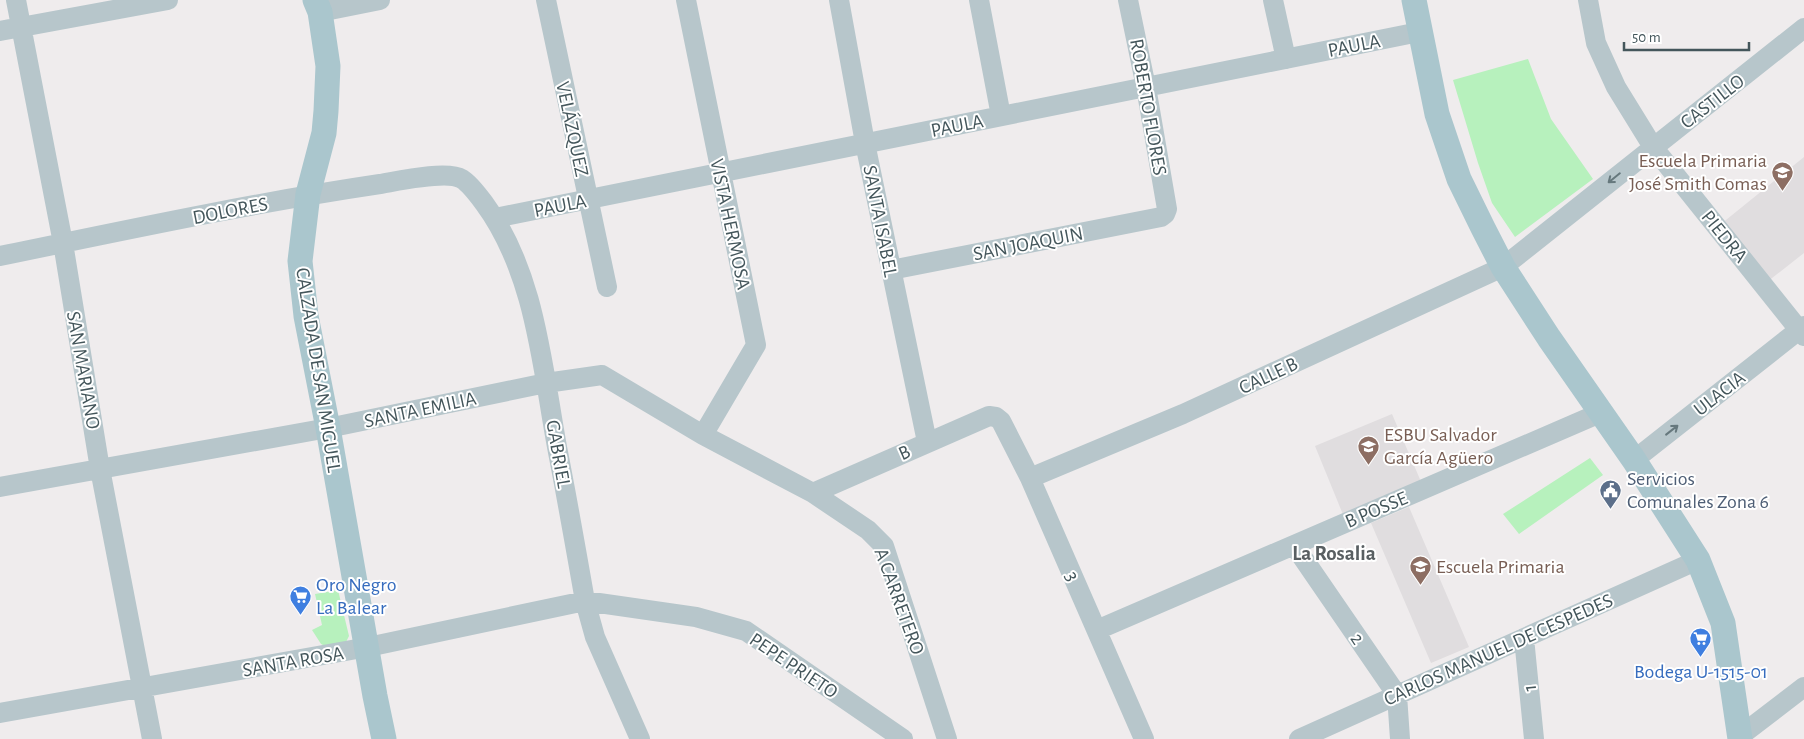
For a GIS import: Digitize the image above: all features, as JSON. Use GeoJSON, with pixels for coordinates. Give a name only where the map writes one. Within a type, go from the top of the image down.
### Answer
{"type":"FeatureCollection","features":[{"type":"Feature","properties":{"kind":"main road"},"geometry":{"type":"LineString","coordinates":[[1414,0],[1437,114],[1459,179],[1503,266],[1548,338],[1634,460],[1698,560],[1723,623],[1741,738]]}},
{"type":"Feature","properties":{"kind":"main road","name":"CALZADA DE SAN MIGUEL"},"geometry":{"type":"LineString","coordinates":[[318,6],[328,66],[326,113],[324,133],[308,194],[300,261],[306,316],[384,739]]}},
{"type":"Feature","properties":{"kind":"street","name":"SAN MARIANO"},"geometry":{"type":"LineString","coordinates":[[16,0],[63,243],[100,469],[152,739]]}},
{"type":"Feature","properties":{"kind":"street"},"geometry":{"type":"LineString","coordinates":[[0,31],[168,0]]}},
{"type":"Feature","properties":{"kind":"street"},"geometry":{"type":"LineString","coordinates":[[318,6],[380,0]]}},
{"type":"Feature","properties":{"kind":"street","name":"VELÁZQUEZ"},"geometry":{"type":"LineString","coordinates":[[546,0],[607,287]]}},
{"type":"Feature","properties":{"kind":"street","name":"VISTA HERMOSA"},"geometry":{"type":"LineString","coordinates":[[686,0],[756,345],[703,435]]}},
{"type":"Feature","properties":{"kind":"street","name":"SANTA ISABEL"},"geometry":{"type":"LineString","coordinates":[[840,0],[865,143],[927,442]]}},
{"type":"Feature","properties":{"kind":"street"},"geometry":{"type":"LineString","coordinates":[[979,0],[1001,116]]}},
{"type":"Feature","properties":{"kind":"street","name":"ROBERTO FLORES"},"geometry":{"type":"LineString","coordinates":[[1128,0],[1146,87],[1167,209],[1165,214]]}},
{"type":"Feature","properties":{"kind":"street"},"geometry":{"type":"LineString","coordinates":[[1273,0],[1286,59]]}},
{"type":"Feature","properties":{"kind":"street","name":"PIEDRA"},"geometry":{"type":"LineString","coordinates":[[1588,0],[1596,43],[1616,87],[1653,147],[1802,330]]}},
{"type":"Feature","properties":{"kind":"street","name":"CASTILLO"},"geometry":{"type":"LineString","coordinates":[[1503,266],[1804,28]]}},
{"type":"Feature","properties":{"kind":"street","name":"PAULA"},"geometry":{"type":"LineString","coordinates":[[495,218],[1419,32]]}},
{"type":"Feature","properties":{"kind":"street","name":"DOLORES"},"geometry":{"type":"LineString","coordinates":[[0,256],[308,194],[427,177],[450,176],[462,179]]}},
{"type":"Feature","properties":{"kind":"street","name":"GABRIEL"},"geometry":{"type":"LineString","coordinates":[[462,179],[476,193],[495,218],[509,244],[525,288],[546,383],[585,601],[595,637],[640,739]]}},
{"type":"Feature","properties":{"kind":"street","name":"SAN JOAQUIN"},"geometry":{"type":"LineString","coordinates":[[891,270],[1161,217],[1165,214]]}},
{"type":"Feature","properties":{"kind":"street","name":"CALLE B"},"geometry":{"type":"LineString","coordinates":[[1030,478],[1183,414],[1503,266]]}},
{"type":"Feature","properties":{"kind":"street","name":"ULACIA"},"geometry":{"type":"LineString","coordinates":[[1634,460],[1802,330]]}},
{"type":"Feature","properties":{"kind":"street","name":"SANTA EMILIA"},"geometry":{"type":"LineString","coordinates":[[0,487],[328,428],[546,383],[602,375],[703,435],[813,493]]}},
{"type":"Feature","properties":{"kind":"street","name":"B POSSE"},"geometry":{"type":"LineString","coordinates":[[1097,630],[1600,412]]}},
{"type":"Feature","properties":{"kind":"street","name":"B"},"geometry":{"type":"LineString","coordinates":[[813,493],[989,416],[996,417]]}},
{"type":"Feature","properties":{"kind":"street","name":"3"},"geometry":{"type":"LineString","coordinates":[[996,417],[1001,421],[1030,478],[1144,739]]}},
{"type":"Feature","properties":{"kind":"street","name":"A CARRETERO"},"geometry":{"type":"LineString","coordinates":[[813,493],[868,530],[884,546],[947,739]]}},
{"type":"Feature","properties":{"kind":"street","name":"2"},"geometry":{"type":"LineString","coordinates":[[1294,545],[1397,695]]}},
{"type":"Feature","properties":{"kind":"street","name":"CARLOS MANUEL DE CESPEDES"},"geometry":{"type":"LineString","coordinates":[[1299,739],[1698,560]]}},
{"type":"Feature","properties":{"kind":"street","name":"SANTA ROSA"},"geometry":{"type":"LineString","coordinates":[[0,713],[368,647],[585,601]]}},
{"type":"Feature","properties":{"kind":"street","name":"PEPE PRIETO"},"geometry":{"type":"LineString","coordinates":[[585,601],[696,617],[746,631],[903,739]]}},
{"type":"Feature","properties":{"kind":"street","name":"1"},"geometry":{"type":"LineString","coordinates":[[1524,638],[1534,739]]}},
{"type":"Feature","properties":{"kind":"street"},"geometry":{"type":"LineString","coordinates":[[1741,738],[1804,687]]}},
{"type":"Feature","properties":{"kind":"street"},"geometry":{"type":"LineString","coordinates":[[1397,695],[1400,739]]}},
{"type":"Feature","properties":{"kind":"shaded area","name":"Escuela Primaria José Smith Comas"},"geometry":{"type":"Polygon","coordinates":[[[1804,157],[1804,253],[1767,282],[1721,224],[1804,157]]]}},
{"type":"Feature","properties":{"kind":"shaded area","name":"ESBU Salvador García Agüero"},"geometry":{"type":"Polygon","coordinates":[[[1392,414],[1422,484],[1344,517],[1315,446],[1392,414]]]}},
{"type":"Feature","properties":{"kind":"shaded area","name":"Escuela Primaria"},"geometry":{"type":"Polygon","coordinates":[[[1409,507],[1469,647],[1431,663],[1371,523],[1409,507]]]}},
{"type":"Feature","properties":{"kind":"green space"},"geometry":{"type":"Polygon","coordinates":[[[1528,59],[1551,119],[1593,179],[1515,237],[1492,203],[1453,80],[1528,59]]]}},
{"type":"Feature","properties":{"kind":"green space"},"geometry":{"type":"Polygon","coordinates":[[[1590,458],[1603,475],[1519,534],[1503,514],[1590,458]]]}},
{"type":"Feature","properties":{"kind":"green space"},"geometry":{"type":"Polygon","coordinates":[[[338,590],[349,636],[345,644],[331,649],[321,644],[312,630],[322,625],[315,594],[338,590]]]}},
{"type":"Feature","properties":{"kind":"place","name":"Escuela Primaria José Smith Comas"},"geometry":{"type":"Point","coordinates":[1783,191]}},
{"type":"Feature","properties":{"kind":"place","name":"ESBU Salvador García Agüero"},"geometry":{"type":"Point","coordinates":[1368,465]}},
{"type":"Feature","properties":{"kind":"place","name":"Servicios Comunales Zona 6"},"geometry":{"type":"Point","coordinates":[1611,509]}},
{"type":"Feature","properties":{"kind":"place","name":"Escuela Primaria"},"geometry":{"type":"Point","coordinates":[1420,585]}},
{"type":"Feature","properties":{"kind":"place","name":"Oro Negro La Balear"},"geometry":{"type":"Point","coordinates":[300,615]}},
{"type":"Feature","properties":{"kind":"place","name":"Bodega U-1515-01"},"geometry":{"type":"Point","coordinates":[1701,658]}},
{"type":"Feature","properties":{"kind":"district","name":"La Rosalia"},"geometry":{"type":"Point","coordinates":[1334,553]}}]}
